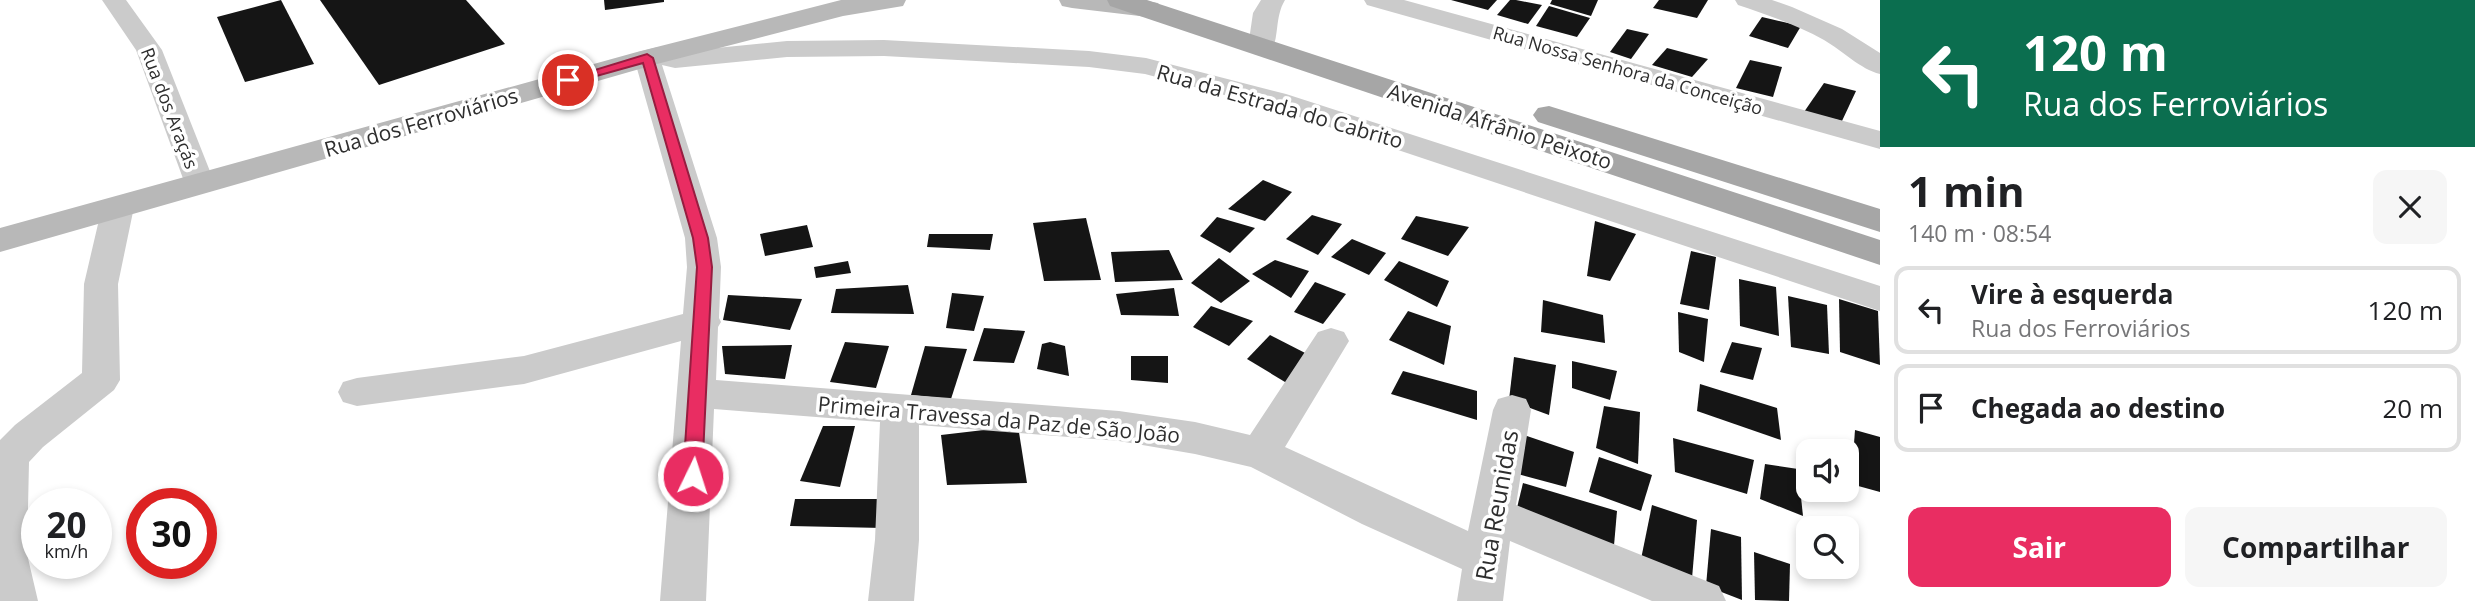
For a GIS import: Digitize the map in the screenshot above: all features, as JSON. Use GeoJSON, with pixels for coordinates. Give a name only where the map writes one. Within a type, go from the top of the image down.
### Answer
{"type":"FeatureCollection","features":[{"type":"Feature","properties":{"kind":"main road","name":"Rua dos Ferroviários"},"geometry":{"type":"LineString","coordinates":[[0,240],[653,56],[851,4],[893,0]]}},
{"type":"Feature","properties":{"kind":"main road"},"geometry":{"type":"LineString","coordinates":[[1072,0],[1148,9]]}},
{"type":"Feature","properties":{"kind":"main road","name":"Avenida Afrânio Peixoto"},"geometry":{"type":"LineString","coordinates":[[1120,0],[1148,9],[1266,23],[1880,253]]}},
{"type":"Feature","properties":{"kind":"main road","name":"Avenida Afrânio Peixoto"},"geometry":{"type":"LineString","coordinates":[[1194,0],[1880,221]]}},
{"type":"Feature","properties":{"kind":"street","name":"Rua dos Araçás"},"geometry":{"type":"LineString","coordinates":[[114,0],[149,50],[200,184]]}},
{"type":"Feature","properties":{"kind":"street","name":"Rua Nossa Senhora da Conceição"},"geometry":{"type":"LineString","coordinates":[[1376,0],[1880,140]]}},
{"type":"Feature","properties":{"kind":"street"},"geometry":{"type":"LineString","coordinates":[[1747,0],[1787,13],[1838,35],[1880,66]]}},
{"type":"Feature","properties":{"kind":"street","name":"Rua da Estrada do Cabrito"},"geometry":{"type":"LineString","coordinates":[[653,56],[675,60],[787,50],[884,48],[1089,59],[1146,66],[1276,100],[1880,299]]}},
{"type":"Feature","properties":{"kind":"street"},"geometry":{"type":"LineString","coordinates":[[653,56],[701,238],[704,267],[703,322],[683,601]]}},
{"type":"Feature","properties":{"kind":"street"},"geometry":{"type":"LineString","coordinates":[[15,601],[3,555],[7,466],[14,452],[29,436],[88,389],[101,284],[118,207]]}},
{"type":"Feature","properties":{"kind":"street"},"geometry":{"type":"LineString","coordinates":[[357,392],[524,370],[703,322]]}},
{"type":"Feature","properties":{"kind":"street"},"geometry":{"type":"LineString","coordinates":[[1260,453],[1331,341]]}},
{"type":"Feature","properties":{"kind":"street","name":"Primeira Travessa da Paz de São João"},"geometry":{"type":"LineString","coordinates":[[698,393],[1119,426],[1195,438],[1260,453],[1485,559]]}},
{"type":"Feature","properties":{"kind":"street"},"geometry":{"type":"LineString","coordinates":[[891,601],[897,540],[900,408]]}},
{"type":"Feature","properties":{"kind":"street","name":"Rua Reunidas"},"geometry":{"type":"LineString","coordinates":[[1480,601],[1512,410]]}},
{"type":"Feature","properties":{"kind":"street"},"geometry":{"type":"LineString","coordinates":[[1493,515],[1703,601]]}},
{"type":"Feature","properties":{"kind":"building"},"geometry":{"type":"Polygon","coordinates":[[[281,0],[314,64],[245,82],[217,17],[281,0]]]}},
{"type":"Feature","properties":{"kind":"building"},"geometry":{"type":"Polygon","coordinates":[[[320,0],[466,0],[505,44],[379,85],[320,0]]]}},
{"type":"Feature","properties":{"kind":"building"},"geometry":{"type":"Polygon","coordinates":[[[604,0],[664,0],[664,2],[605,10],[604,0]]]}},
{"type":"Feature","properties":{"kind":"building"},"geometry":{"type":"Polygon","coordinates":[[[1451,0],[1497,0],[1488,10],[1451,0]]]}},
{"type":"Feature","properties":{"kind":"building"},"geometry":{"type":"Polygon","coordinates":[[[1510,0],[1542,5],[1528,24],[1497,15],[1510,0]]]}},
{"type":"Feature","properties":{"kind":"building"},"geometry":{"type":"Polygon","coordinates":[[[1552,0],[1598,0],[1591,16],[1550,4],[1552,0]]]}},
{"type":"Feature","properties":{"kind":"building"},"geometry":{"type":"Polygon","coordinates":[[[1659,0],[1708,0],[1697,18],[1653,8],[1659,0]]]}},
{"type":"Feature","properties":{"kind":"building"},"geometry":{"type":"Polygon","coordinates":[[[1549,6],[1590,18],[1577,37],[1536,26],[1549,6]]]}},
{"type":"Feature","properties":{"kind":"building"},"geometry":{"type":"Polygon","coordinates":[[[1762,17],[1801,26],[1788,48],[1749,36],[1762,17]]]}},
{"type":"Feature","properties":{"kind":"building"},"geometry":{"type":"Polygon","coordinates":[[[1627,29],[1649,34],[1631,59],[1610,52],[1627,29]]]}},
{"type":"Feature","properties":{"kind":"building"},"geometry":{"type":"Polygon","coordinates":[[[1667,48],[1708,59],[1692,77],[1652,65],[1667,48]]]}},
{"type":"Feature","properties":{"kind":"building"},"geometry":{"type":"Polygon","coordinates":[[[1750,60],[1782,67],[1773,97],[1736,88],[1750,60]]]}},
{"type":"Feature","properties":{"kind":"building"},"geometry":{"type":"Polygon","coordinates":[[[1824,83],[1856,91],[1842,121],[1804,112],[1824,83]]]}},
{"type":"Feature","properties":{"kind":"building"},"geometry":{"type":"Polygon","coordinates":[[[1263,180],[1292,192],[1265,221],[1228,209],[1263,180]]]}},
{"type":"Feature","properties":{"kind":"building"},"geometry":{"type":"Polygon","coordinates":[[[1312,215],[1342,224],[1318,255],[1286,239],[1312,215]]]}},
{"type":"Feature","properties":{"kind":"building"},"geometry":{"type":"Polygon","coordinates":[[[1416,216],[1469,227],[1448,256],[1401,239],[1416,216]]]}},
{"type":"Feature","properties":{"kind":"building"},"geometry":{"type":"Polygon","coordinates":[[[1217,217],[1255,228],[1230,253],[1200,236],[1217,217]]]}},
{"type":"Feature","properties":{"kind":"building"},"geometry":{"type":"Polygon","coordinates":[[[1086,218],[1101,280],[1044,281],[1033,223],[1086,218]]]}},
{"type":"Feature","properties":{"kind":"building"},"geometry":{"type":"Polygon","coordinates":[[[1595,221],[1636,234],[1610,281],[1587,276],[1595,221]]]}},
{"type":"Feature","properties":{"kind":"building"},"geometry":{"type":"Polygon","coordinates":[[[807,225],[813,247],[765,256],[760,234],[807,225]]]}},
{"type":"Feature","properties":{"kind":"building"},"geometry":{"type":"Polygon","coordinates":[[[929,234],[993,234],[990,250],[927,247],[929,234]]]}},
{"type":"Feature","properties":{"kind":"building"},"geometry":{"type":"Polygon","coordinates":[[[1352,239],[1386,253],[1369,275],[1331,257],[1352,239]]]}},
{"type":"Feature","properties":{"kind":"building"},"geometry":{"type":"Polygon","coordinates":[[[1169,250],[1183,280],[1115,282],[1111,252],[1169,250]]]}},
{"type":"Feature","properties":{"kind":"building"},"geometry":{"type":"Polygon","coordinates":[[[1691,251],[1716,257],[1709,310],[1680,304],[1691,251]]]}},
{"type":"Feature","properties":{"kind":"building"},"geometry":{"type":"Polygon","coordinates":[[[1219,258],[1250,281],[1221,303],[1191,283],[1219,258]]]}},
{"type":"Feature","properties":{"kind":"building"},"geometry":{"type":"Polygon","coordinates":[[[1275,260],[1309,271],[1291,298],[1252,274],[1275,260]]]}},
{"type":"Feature","properties":{"kind":"building"},"geometry":{"type":"Polygon","coordinates":[[[848,261],[851,273],[816,278],[814,267],[848,261]]]}},
{"type":"Feature","properties":{"kind":"building"},"geometry":{"type":"Polygon","coordinates":[[[1399,261],[1449,281],[1437,307],[1384,280],[1399,261]]]}},
{"type":"Feature","properties":{"kind":"building"},"geometry":{"type":"Polygon","coordinates":[[[1739,279],[1776,287],[1779,336],[1740,326],[1739,279]]]}},
{"type":"Feature","properties":{"kind":"building"},"geometry":{"type":"Polygon","coordinates":[[[1315,282],[1346,294],[1323,324],[1294,312],[1315,282]]]}},
{"type":"Feature","properties":{"kind":"building"},"geometry":{"type":"Polygon","coordinates":[[[908,285],[914,314],[831,313],[836,289],[908,285]]]}},
{"type":"Feature","properties":{"kind":"building"},"geometry":{"type":"Polygon","coordinates":[[[1174,288],[1179,316],[1121,315],[1116,294],[1174,288]]]}},
{"type":"Feature","properties":{"kind":"building"},"geometry":{"type":"Polygon","coordinates":[[[952,293],[984,296],[974,331],[946,328],[952,293]]]}},
{"type":"Feature","properties":{"kind":"building"},"geometry":{"type":"Polygon","coordinates":[[[728,295],[802,299],[790,330],[723,320],[728,295]]]}},
{"type":"Feature","properties":{"kind":"building"},"geometry":{"type":"Polygon","coordinates":[[[1788,296],[1827,305],[1829,354],[1791,347],[1788,296]]]}},
{"type":"Feature","properties":{"kind":"building"},"geometry":{"type":"Polygon","coordinates":[[[1839,299],[1878,311],[1880,365],[1840,352],[1839,299]]]}},
{"type":"Feature","properties":{"kind":"building"},"geometry":{"type":"Polygon","coordinates":[[[1543,300],[1603,315],[1605,343],[1541,332],[1543,300]]]}},
{"type":"Feature","properties":{"kind":"building"},"geometry":{"type":"Polygon","coordinates":[[[1211,306],[1253,321],[1229,346],[1193,327],[1211,306]]]}},
{"type":"Feature","properties":{"kind":"building"},"geometry":{"type":"Polygon","coordinates":[[[1408,311],[1451,326],[1444,365],[1389,340],[1408,311]]]}},
{"type":"Feature","properties":{"kind":"building"},"geometry":{"type":"Polygon","coordinates":[[[1678,312],[1708,319],[1704,362],[1679,352],[1678,312]]]}},
{"type":"Feature","properties":{"kind":"building"},"geometry":{"type":"Polygon","coordinates":[[[984,328],[1025,331],[1014,363],[973,361],[984,328]]]}},
{"type":"Feature","properties":{"kind":"building"},"geometry":{"type":"Polygon","coordinates":[[[1270,335],[1311,356],[1290,385],[1247,359],[1270,335]]]}},
{"type":"Feature","properties":{"kind":"building"},"geometry":{"type":"Polygon","coordinates":[[[845,342],[889,346],[876,388],[830,382],[845,342]]]}},
{"type":"Feature","properties":{"kind":"building"},"geometry":{"type":"Polygon","coordinates":[[[1050,342],[1065,346],[1069,376],[1037,369],[1042,344],[1050,342]]]}},
{"type":"Feature","properties":{"kind":"building"},"geometry":{"type":"Polygon","coordinates":[[[1732,342],[1762,348],[1753,380],[1720,372],[1732,342]]]}},
{"type":"Feature","properties":{"kind":"building"},"geometry":{"type":"Polygon","coordinates":[[[792,345],[785,379],[725,374],[722,346],[792,345]]]}},
{"type":"Feature","properties":{"kind":"building"},"geometry":{"type":"Polygon","coordinates":[[[925,346],[967,349],[951,399],[911,395],[925,346]]]}},
{"type":"Feature","properties":{"kind":"building"},"geometry":{"type":"Polygon","coordinates":[[[1131,356],[1168,356],[1168,383],[1131,380],[1131,356]]]}},
{"type":"Feature","properties":{"kind":"building"},"geometry":{"type":"Polygon","coordinates":[[[1514,357],[1556,365],[1549,415],[1509,400],[1514,357]]]}},
{"type":"Feature","properties":{"kind":"building"},"geometry":{"type":"Polygon","coordinates":[[[1572,361],[1617,371],[1610,400],[1572,388],[1572,361]]]}},
{"type":"Feature","properties":{"kind":"building"},"geometry":{"type":"Polygon","coordinates":[[[1403,371],[1477,391],[1477,420],[1391,394],[1403,371]]]}},
{"type":"Feature","properties":{"kind":"building"},"geometry":{"type":"Polygon","coordinates":[[[1700,384],[1777,408],[1781,440],[1697,411],[1700,384]]]}},
{"type":"Feature","properties":{"kind":"building"},"geometry":{"type":"Polygon","coordinates":[[[1604,406],[1640,412],[1638,464],[1596,448],[1604,406]]]}},
{"type":"Feature","properties":{"kind":"building"},"geometry":{"type":"Polygon","coordinates":[[[823,426],[855,426],[840,487],[800,481],[823,426]]]}},
{"type":"Feature","properties":{"kind":"building"},"geometry":{"type":"Polygon","coordinates":[[[1018,426],[1027,483],[947,485],[941,435],[1018,426]]]}},
{"type":"Feature","properties":{"kind":"building"},"geometry":{"type":"Polygon","coordinates":[[[1855,430],[1880,437],[1880,492],[1859,486],[1859,439],[1854,439],[1855,430]]]}},
{"type":"Feature","properties":{"kind":"building"},"geometry":{"type":"Polygon","coordinates":[[[1524,435],[1574,452],[1566,487],[1514,473],[1524,435]]]}},
{"type":"Feature","properties":{"kind":"building"},"geometry":{"type":"Polygon","coordinates":[[[1673,438],[1754,460],[1747,494],[1675,472],[1673,438]]]}},
{"type":"Feature","properties":{"kind":"building"},"geometry":{"type":"Polygon","coordinates":[[[1599,457],[1652,475],[1641,511],[1589,492],[1599,457]]]}},
{"type":"Feature","properties":{"kind":"building"},"geometry":{"type":"Polygon","coordinates":[[[1765,464],[1796,469],[1796,502],[1802,502],[1803,516],[1760,499],[1765,464]]]}},
{"type":"Feature","properties":{"kind":"building"},"geometry":{"type":"Polygon","coordinates":[[[1523,483],[1617,511],[1613,557],[1516,512],[1523,483]]]}},
{"type":"Feature","properties":{"kind":"building"},"geometry":{"type":"Polygon","coordinates":[[[795,499],[883,499],[883,528],[790,526],[795,499]]]}},
{"type":"Feature","properties":{"kind":"building"},"geometry":{"type":"Polygon","coordinates":[[[1652,505],[1697,520],[1691,590],[1640,564],[1652,505]]]}},
{"type":"Feature","properties":{"kind":"building"},"geometry":{"type":"Polygon","coordinates":[[[1711,529],[1741,537],[1742,600],[1706,586],[1711,529]]]}},
{"type":"Feature","properties":{"kind":"building"},"geometry":{"type":"Polygon","coordinates":[[[1754,552],[1790,564],[1789,601],[1755,600],[1754,552]]]}},
{"type":"Feature","properties":{"kind":"route"},"geometry":{"type":"LineString","coordinates":[[568,80],[647,58],[701,238],[704,267],[703,322],[693,476]]}}]}
